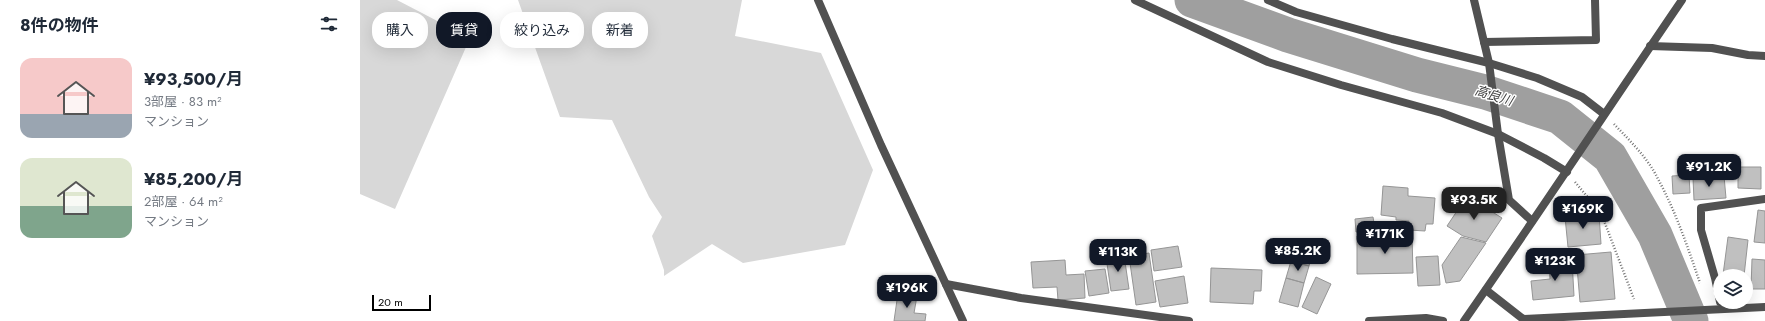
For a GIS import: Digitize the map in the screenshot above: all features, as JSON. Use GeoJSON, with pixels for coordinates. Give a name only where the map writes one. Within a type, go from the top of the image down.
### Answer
{"type":"FeatureCollection","features":[{"type":"Feature","properties":{"kind":"street"},"geometry":{"type":"LineString","coordinates":[[818,0],[881,145],[963,321]]}},
{"type":"Feature","properties":{"kind":"street"},"geometry":{"type":"LineString","coordinates":[[1135,0],[1268,62],[1340,85],[1442,113],[1498,134],[1567,172]]}},
{"type":"Feature","properties":{"kind":"street"},"geometry":{"type":"LineString","coordinates":[[1268,0],[1296,12],[1392,40],[1489,63],[1537,78],[1582,97],[1604,114]]}},
{"type":"Feature","properties":{"kind":"street"},"geometry":{"type":"LineString","coordinates":[[1474,0],[1489,63],[1508,200],[1532,221]]}},
{"type":"Feature","properties":{"kind":"street"},"geometry":{"type":"LineString","coordinates":[[1484,42],[1596,40],[1595,0]]}},
{"type":"Feature","properties":{"kind":"street"},"geometry":{"type":"LineString","coordinates":[[1464,321],[1567,172],[1604,114],[1682,0]]}},
{"type":"Feature","properties":{"kind":"street"},"geometry":{"type":"LineString","coordinates":[[1650,46],[1712,48],[1748,56],[1765,56]]}},
{"type":"Feature","properties":{"kind":"street"},"geometry":{"type":"LineString","coordinates":[[1713,271],[1701,230],[1701,208],[1765,199]]}},
{"type":"Feature","properties":{"kind":"street"},"geometry":{"type":"LineString","coordinates":[[946,284],[1020,298],[1189,321]]}},
{"type":"Feature","properties":{"kind":"street"},"geometry":{"type":"LineString","coordinates":[[1486,290],[1523,320],[1710,309],[1713,308]]}},
{"type":"Feature","properties":{"kind":"street"},"geometry":{"type":"LineString","coordinates":[[1753,306],[1765,307]]}},
{"type":"Feature","properties":{"kind":"street"},"geometry":{"type":"LineString","coordinates":[[1369,321],[1426,318],[1443,321]]}},
{"type":"Feature","properties":{"kind":"path"},"geometry":{"type":"LineString","coordinates":[[1604,114],[1634,145],[1658,178],[1680,227],[1701,285]]}},
{"type":"Feature","properties":{"kind":"path"},"geometry":{"type":"LineString","coordinates":[[1567,172],[1601,213],[1617,250],[1639,313]]}},
{"type":"Feature","properties":{"kind":"shaded area"},"geometry":{"type":"Polygon","coordinates":[[[360,0],[397,0],[420,12],[372,12],[372,48],[428,48],[428,16],[436,20],[436,48],[466,48],[395,209],[360,194],[360,0]]]}},
{"type":"Feature","properties":{"kind":"shaded area"},"geometry":{"type":"Polygon","coordinates":[[[518,0],[742,0],[735,36],[821,53],[873,170],[845,245],[743,263],[712,244],[664,276],[664,270],[652,236],[662,217],[649,197],[612,120],[560,117],[535,48],[584,48],[584,12],[522,12],[518,0]]]}},
{"type":"Feature","properties":{"kind":"building"},"geometry":{"type":"Polygon","coordinates":[[[1738,167],[1761,167],[1761,189],[1738,188],[1738,167]]]}},
{"type":"Feature","properties":{"kind":"building"},"geometry":{"type":"Polygon","coordinates":[[[1689,175],[1690,193],[1673,194],[1672,176],[1689,175]]]}},
{"type":"Feature","properties":{"kind":"building"},"geometry":{"type":"Polygon","coordinates":[[[1724,176],[1726,198],[1694,200],[1693,178],[1724,176]]]}},
{"type":"Feature","properties":{"kind":"building"},"geometry":{"type":"Polygon","coordinates":[[[1383,186],[1408,188],[1408,196],[1435,198],[1433,224],[1426,224],[1425,231],[1409,230],[1409,221],[1396,220],[1396,217],[1381,215],[1383,186]]]}},
{"type":"Feature","properties":{"kind":"building"},"geometry":{"type":"Polygon","coordinates":[[[1467,196],[1502,218],[1486,242],[1463,236],[1447,226],[1467,196]]]}},
{"type":"Feature","properties":{"kind":"building"},"geometry":{"type":"Polygon","coordinates":[[[1758,210],[1765,211],[1765,243],[1754,242],[1758,210]]]}},
{"type":"Feature","properties":{"kind":"building"},"geometry":{"type":"Polygon","coordinates":[[[1599,214],[1601,244],[1568,247],[1565,217],[1599,214]]]}},
{"type":"Feature","properties":{"kind":"building"},"geometry":{"type":"Polygon","coordinates":[[[1373,217],[1375,229],[1356,232],[1355,219],[1373,217]]]}},
{"type":"Feature","properties":{"kind":"building"},"geometry":{"type":"Polygon","coordinates":[[[1412,235],[1413,273],[1357,274],[1357,236],[1412,235]]]}},
{"type":"Feature","properties":{"kind":"building"},"geometry":{"type":"Polygon","coordinates":[[[1461,237],[1486,243],[1460,281],[1446,283],[1442,265],[1461,237]]]}},
{"type":"Feature","properties":{"kind":"building"},"geometry":{"type":"Polygon","coordinates":[[[1728,237],[1748,240],[1745,269],[1724,269],[1728,237]]]}},
{"type":"Feature","properties":{"kind":"building"},"geometry":{"type":"Polygon","coordinates":[[[1286,239],[1314,246],[1309,266],[1281,258],[1286,239]]]}},
{"type":"Feature","properties":{"kind":"building"},"geometry":{"type":"Polygon","coordinates":[[[1178,246],[1182,267],[1154,271],[1151,250],[1178,246]]]}},
{"type":"Feature","properties":{"kind":"building"},"geometry":{"type":"Polygon","coordinates":[[[1611,252],[1615,299],[1580,302],[1576,255],[1611,252]]]}},
{"type":"Feature","properties":{"kind":"building"},"geometry":{"type":"Polygon","coordinates":[[[1149,253],[1156,302],[1136,305],[1129,256],[1149,253]]]}},
{"type":"Feature","properties":{"kind":"building"},"geometry":{"type":"Polygon","coordinates":[[[1124,255],[1129,289],[1111,291],[1106,257],[1124,255]]]}},
{"type":"Feature","properties":{"kind":"building"},"geometry":{"type":"Polygon","coordinates":[[[1438,256],[1440,285],[1418,286],[1416,257],[1438,256]]]}},
{"type":"Feature","properties":{"kind":"building"},"geometry":{"type":"Polygon","coordinates":[[[1752,259],[1765,260],[1765,289],[1753,289],[1753,269],[1752,269],[1752,259]]]}},
{"type":"Feature","properties":{"kind":"building"},"geometry":{"type":"Polygon","coordinates":[[[1065,260],[1066,275],[1084,274],[1085,298],[1058,300],[1057,287],[1033,288],[1031,262],[1065,260]]]}},
{"type":"Feature","properties":{"kind":"building"},"geometry":{"type":"Polygon","coordinates":[[[1572,260],[1574,296],[1533,300],[1531,281],[1550,279],[1549,262],[1572,260]]]}},
{"type":"Feature","properties":{"kind":"building"},"geometry":{"type":"Polygon","coordinates":[[[1291,261],[1309,266],[1304,283],[1286,278],[1291,261]]]}},
{"type":"Feature","properties":{"kind":"building"},"geometry":{"type":"Polygon","coordinates":[[[1211,268],[1262,270],[1261,291],[1254,291],[1253,304],[1210,302],[1211,268]]]}},
{"type":"Feature","properties":{"kind":"building"},"geometry":{"type":"Polygon","coordinates":[[[1105,269],[1109,293],[1089,296],[1085,271],[1105,269]]]}},
{"type":"Feature","properties":{"kind":"building"},"geometry":{"type":"Polygon","coordinates":[[[1184,276],[1188,303],[1160,307],[1155,281],[1184,276]]]}},
{"type":"Feature","properties":{"kind":"building"},"geometry":{"type":"Polygon","coordinates":[[[1316,277],[1331,284],[1317,314],[1302,307],[1316,277]]]}},
{"type":"Feature","properties":{"kind":"building"},"geometry":{"type":"Polygon","coordinates":[[[1286,278],[1304,283],[1298,307],[1279,302],[1286,278]]]}},
{"type":"Feature","properties":{"kind":"building"},"geometry":{"type":"Polygon","coordinates":[[[898,293],[917,296],[914,313],[926,314],[925,321],[894,321],[898,293]]]}},
{"type":"Feature","properties":{"kind":"waterway","name":"高良川"},"geometry":{"type":"LineString","coordinates":[[1192,0],[1288,35],[1417,75],[1485,92],[1560,117],[1610,157],[1655,235],[1691,321]]}}]}
